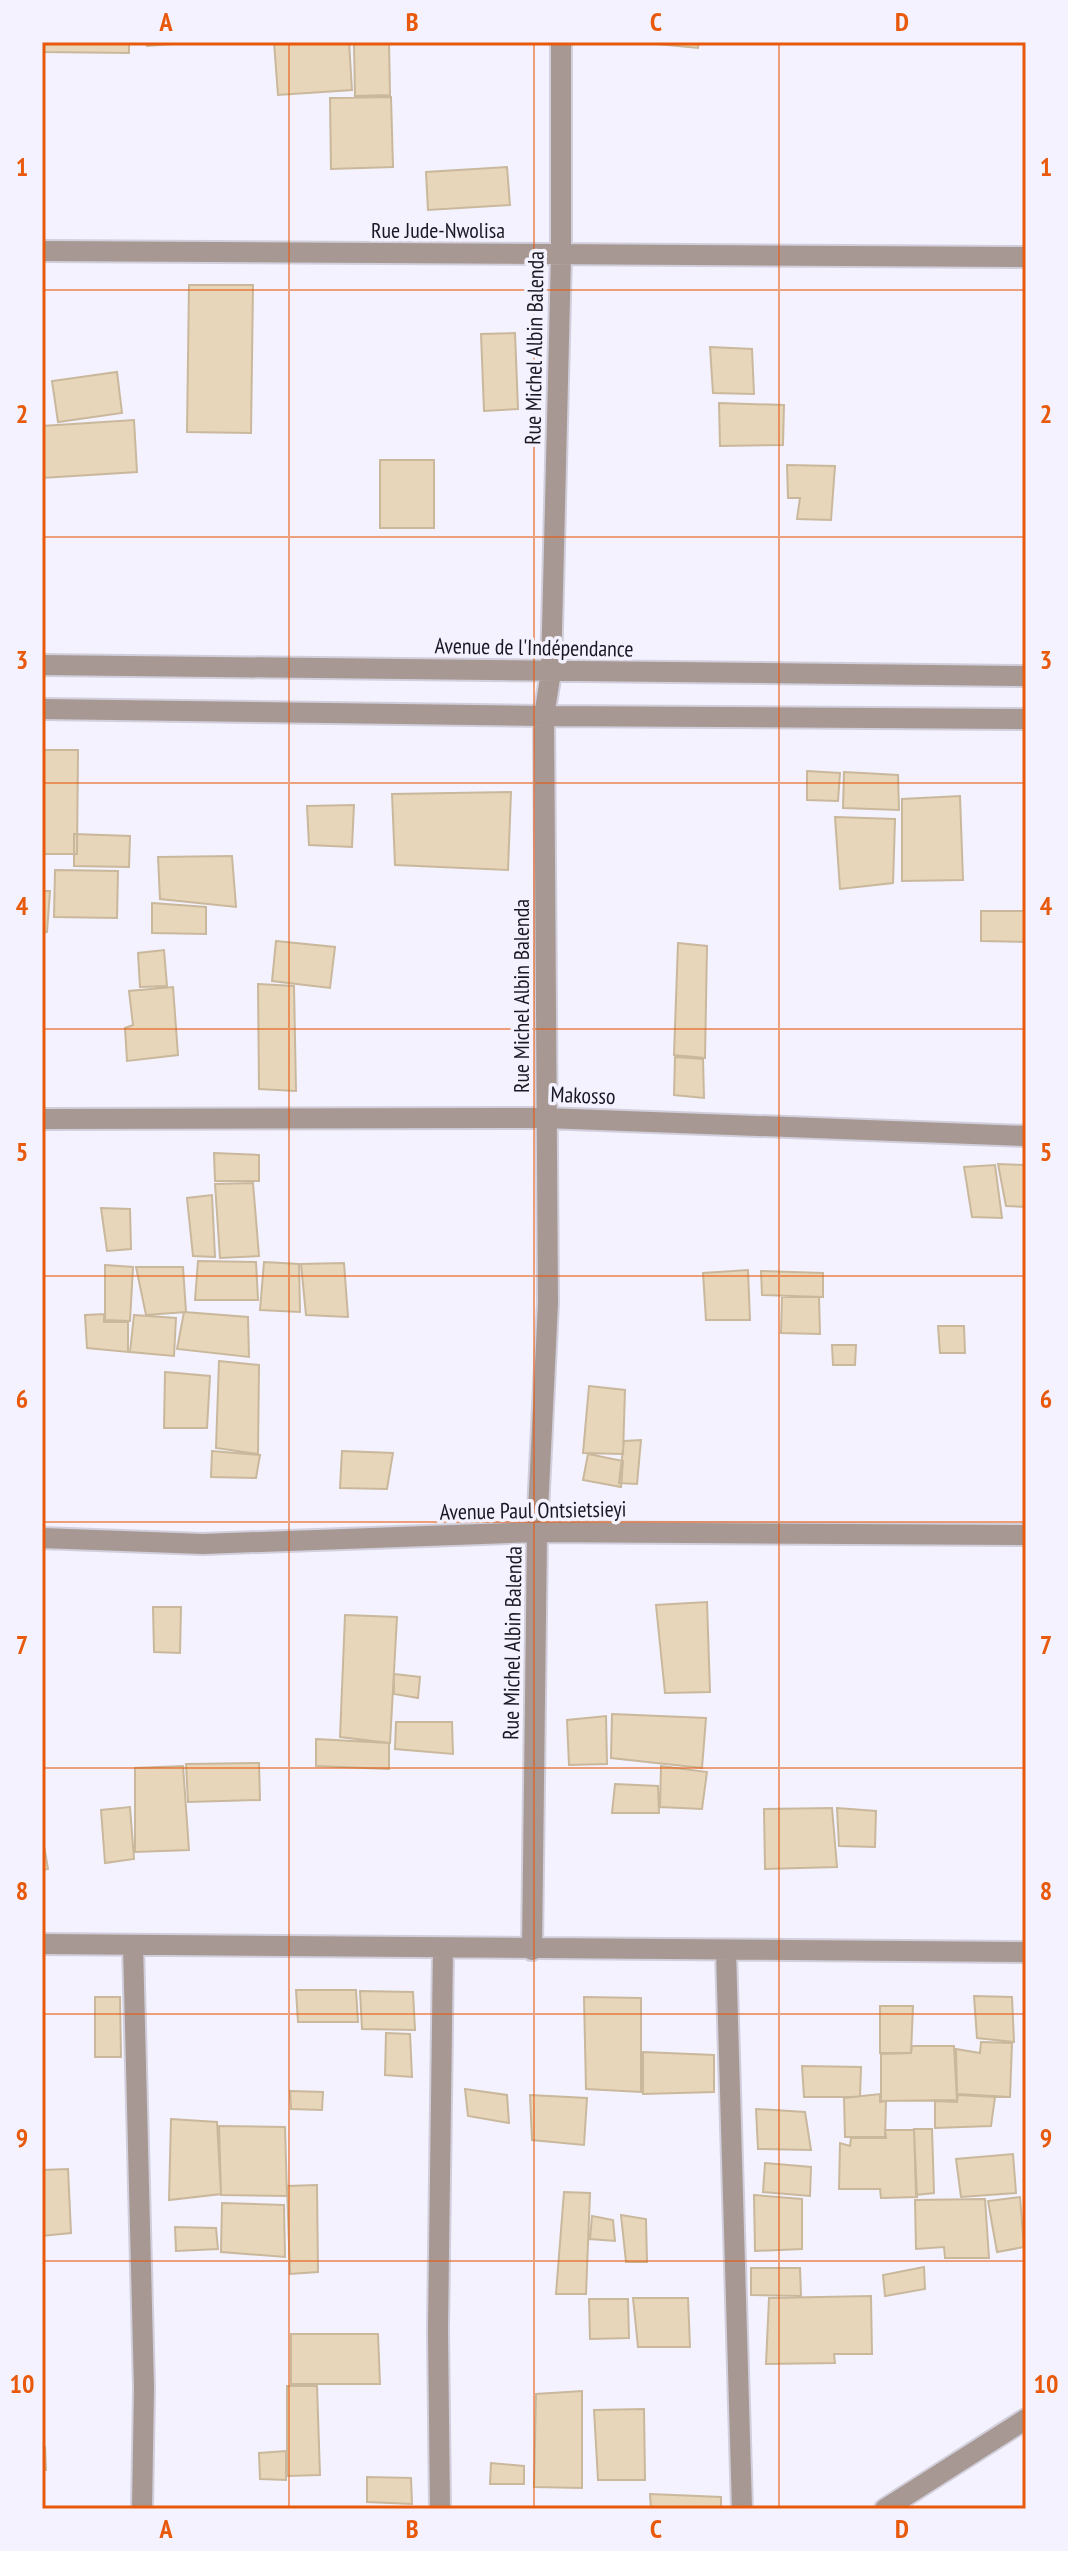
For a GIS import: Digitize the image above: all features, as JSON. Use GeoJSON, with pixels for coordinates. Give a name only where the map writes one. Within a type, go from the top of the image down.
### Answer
{"type":"FeatureCollection","features":[{"type":"Feature","properties":{"kind":"street","name":"Rue Michel Albin Balenda"},"geometry":{"type":"LineString","coordinates":[[532,1950],[537,1532],[548,1303],[544,716],[551,672],[561,255],[561,42]]}},
{"type":"Feature","properties":{"kind":"street","name":"Rue Jude-Nwolisa"},"geometry":{"type":"LineString","coordinates":[[42,251],[1026,257]]}},
{"type":"Feature","properties":{"kind":"street","name":"Avenue de l'Indépendance"},"geometry":{"type":"LineString","coordinates":[[42,665],[1026,676]]}},
{"type":"Feature","properties":{"kind":"street"},"geometry":{"type":"LineString","coordinates":[[42,709],[1026,719]]}},
{"type":"Feature","properties":{"kind":"street","name":"Makosso"},"geometry":{"type":"LineString","coordinates":[[42,1119],[546,1118],[1026,1136]]}},
{"type":"Feature","properties":{"kind":"street","name":"Avenue Paul Ontsietsieyi"},"geometry":{"type":"LineString","coordinates":[[42,1538],[203,1544],[537,1532],[1026,1535]]}},
{"type":"Feature","properties":{"kind":"street"},"geometry":{"type":"LineString","coordinates":[[42,1944],[1026,1952]]}},
{"type":"Feature","properties":{"kind":"street"},"geometry":{"type":"LineString","coordinates":[[133,1945],[144,2388],[142,2509]]}},
{"type":"Feature","properties":{"kind":"street"},"geometry":{"type":"LineString","coordinates":[[440,2509],[438,2329],[443,1949]]}},
{"type":"Feature","properties":{"kind":"street"},"geometry":{"type":"LineString","coordinates":[[726,1951],[742,2509]]}},
{"type":"Feature","properties":{"kind":"street"},"geometry":{"type":"LineString","coordinates":[[885,2509],[1026,2419]]}},
{"type":"Feature","properties":{"kind":"building"},"geometry":{"type":"Polygon","coordinates":[[[42,42],[129,42],[129,53],[42,52],[42,42]]]}},
{"type":"Feature","properties":{"kind":"building"},"geometry":{"type":"Polygon","coordinates":[[[146,42],[198,42],[147,46],[146,42]]]}},
{"type":"Feature","properties":{"kind":"building"},"geometry":{"type":"Polygon","coordinates":[[[274,42],[349,42],[352,90],[278,95],[274,42]]]}},
{"type":"Feature","properties":{"kind":"building"},"geometry":{"type":"Polygon","coordinates":[[[636,42],[699,42],[698,48],[636,42]]]}},
{"type":"Feature","properties":{"kind":"building"},"geometry":{"type":"Polygon","coordinates":[[[389,43],[390,95],[355,96],[354,44],[389,43]]]}},
{"type":"Feature","properties":{"kind":"building"},"geometry":{"type":"Polygon","coordinates":[[[391,97],[393,167],[331,169],[330,98],[391,97]]]}},
{"type":"Feature","properties":{"kind":"building"},"geometry":{"type":"Polygon","coordinates":[[[507,167],[510,205],[428,210],[426,172],[507,167]]]}},
{"type":"Feature","properties":{"kind":"building"},"geometry":{"type":"Polygon","coordinates":[[[189,285],[253,285],[251,433],[187,432],[189,285]]]}},
{"type":"Feature","properties":{"kind":"building"},"geometry":{"type":"Polygon","coordinates":[[[515,333],[518,409],[484,411],[481,334],[515,333]]]}},
{"type":"Feature","properties":{"kind":"building"},"geometry":{"type":"Polygon","coordinates":[[[710,347],[752,349],[754,394],[713,393],[710,347]]]}},
{"type":"Feature","properties":{"kind":"building"},"geometry":{"type":"Polygon","coordinates":[[[117,372],[122,413],[58,422],[52,381],[117,372]]]}},
{"type":"Feature","properties":{"kind":"building"},"geometry":{"type":"Polygon","coordinates":[[[719,403],[784,405],[783,445],[720,446],[719,403]]]}},
{"type":"Feature","properties":{"kind":"building"},"geometry":{"type":"Polygon","coordinates":[[[134,420],[137,472],[42,478],[42,426],[134,420]]]}},
{"type":"Feature","properties":{"kind":"building"},"geometry":{"type":"Polygon","coordinates":[[[380,460],[434,460],[434,528],[380,528],[380,460]]]}},
{"type":"Feature","properties":{"kind":"building"},"geometry":{"type":"Polygon","coordinates":[[[787,465],[835,466],[831,520],[797,519],[800,498],[788,498],[787,465]]]}},
{"type":"Feature","properties":{"kind":"building"},"geometry":{"type":"Polygon","coordinates":[[[42,750],[78,750],[77,854],[42,854],[42,750]]]}},
{"type":"Feature","properties":{"kind":"building"},"geometry":{"type":"Polygon","coordinates":[[[807,771],[840,773],[838,801],[807,800],[807,771]]]}},
{"type":"Feature","properties":{"kind":"building"},"geometry":{"type":"Polygon","coordinates":[[[844,772],[898,775],[899,810],[843,808],[844,772]]]}},
{"type":"Feature","properties":{"kind":"building"},"geometry":{"type":"Polygon","coordinates":[[[511,792],[508,870],[395,865],[392,794],[511,792]]]}},
{"type":"Feature","properties":{"kind":"building"},"geometry":{"type":"Polygon","coordinates":[[[960,796],[963,880],[902,881],[902,799],[960,796]]]}},
{"type":"Feature","properties":{"kind":"building"},"geometry":{"type":"Polygon","coordinates":[[[354,805],[352,847],[309,845],[307,806],[354,805]]]}},
{"type":"Feature","properties":{"kind":"building"},"geometry":{"type":"Polygon","coordinates":[[[835,817],[895,819],[893,883],[840,889],[835,817]]]}},
{"type":"Feature","properties":{"kind":"building"},"geometry":{"type":"Polygon","coordinates":[[[74,834],[130,836],[129,867],[74,866],[74,834]]]}},
{"type":"Feature","properties":{"kind":"building"},"geometry":{"type":"Polygon","coordinates":[[[232,856],[236,907],[160,899],[158,857],[232,856]]]}},
{"type":"Feature","properties":{"kind":"building"},"geometry":{"type":"Polygon","coordinates":[[[55,870],[118,871],[117,918],[54,917],[55,870]]]}},
{"type":"Feature","properties":{"kind":"building"},"geometry":{"type":"Polygon","coordinates":[[[42,891],[50,891],[47,932],[42,932],[42,891]]]}},
{"type":"Feature","properties":{"kind":"building"},"geometry":{"type":"Polygon","coordinates":[[[152,903],[206,907],[206,934],[152,933],[152,903]]]}},
{"type":"Feature","properties":{"kind":"building"},"geometry":{"type":"Polygon","coordinates":[[[981,911],[1026,911],[1026,942],[981,941],[981,911]]]}},
{"type":"Feature","properties":{"kind":"building"},"geometry":{"type":"Polygon","coordinates":[[[276,941],[335,947],[330,988],[272,981],[276,941]]]}},
{"type":"Feature","properties":{"kind":"building"},"geometry":{"type":"Polygon","coordinates":[[[678,943],[707,946],[705,1058],[674,1055],[678,943]]]}},
{"type":"Feature","properties":{"kind":"building"},"geometry":{"type":"Polygon","coordinates":[[[164,950],[167,986],[140,987],[138,953],[164,950]]]}},
{"type":"Feature","properties":{"kind":"building"},"geometry":{"type":"Polygon","coordinates":[[[258,984],[294,986],[296,1091],[259,1089],[258,984]]]}},
{"type":"Feature","properties":{"kind":"building"},"geometry":{"type":"Polygon","coordinates":[[[173,987],[178,1055],[127,1061],[125,1028],[133,1025],[129,991],[173,987]]]}},
{"type":"Feature","properties":{"kind":"building"},"geometry":{"type":"Polygon","coordinates":[[[675,1057],[703,1059],[704,1098],[674,1095],[675,1057]]]}},
{"type":"Feature","properties":{"kind":"building"},"geometry":{"type":"Polygon","coordinates":[[[214,1153],[259,1155],[259,1181],[215,1181],[214,1153]]]}},
{"type":"Feature","properties":{"kind":"building"},"geometry":{"type":"Polygon","coordinates":[[[998,1164],[1026,1165],[1026,1207],[1006,1206],[998,1164]]]}},
{"type":"Feature","properties":{"kind":"building"},"geometry":{"type":"Polygon","coordinates":[[[995,1165],[1002,1218],[972,1217],[964,1167],[995,1165]]]}},
{"type":"Feature","properties":{"kind":"building"},"geometry":{"type":"Polygon","coordinates":[[[253,1183],[259,1256],[220,1258],[215,1184],[253,1183]]]}},
{"type":"Feature","properties":{"kind":"building"},"geometry":{"type":"Polygon","coordinates":[[[212,1195],[215,1257],[193,1256],[187,1198],[212,1195]]]}},
{"type":"Feature","properties":{"kind":"building"},"geometry":{"type":"Polygon","coordinates":[[[101,1208],[130,1209],[131,1249],[107,1251],[101,1208]]]}},
{"type":"Feature","properties":{"kind":"building"},"geometry":{"type":"Polygon","coordinates":[[[198,1261],[256,1262],[258,1300],[195,1300],[198,1261]]]}},
{"type":"Feature","properties":{"kind":"building"},"geometry":{"type":"Polygon","coordinates":[[[264,1262],[299,1264],[300,1312],[260,1310],[264,1262]]]}},
{"type":"Feature","properties":{"kind":"building"},"geometry":{"type":"Polygon","coordinates":[[[344,1263],[348,1317],[306,1315],[301,1264],[344,1263]]]}},
{"type":"Feature","properties":{"kind":"building"},"geometry":{"type":"Polygon","coordinates":[[[105,1265],[133,1267],[130,1321],[105,1320],[105,1265]]]}},
{"type":"Feature","properties":{"kind":"building"},"geometry":{"type":"Polygon","coordinates":[[[136,1267],[183,1267],[186,1312],[146,1315],[136,1267]]]}},
{"type":"Feature","properties":{"kind":"building"},"geometry":{"type":"Polygon","coordinates":[[[748,1270],[750,1320],[706,1320],[703,1273],[748,1270]]]}},
{"type":"Feature","properties":{"kind":"building"},"geometry":{"type":"Polygon","coordinates":[[[761,1271],[823,1273],[823,1297],[762,1295],[761,1271]]]}},
{"type":"Feature","properties":{"kind":"building"},"geometry":{"type":"Polygon","coordinates":[[[782,1297],[819,1297],[820,1334],[781,1333],[782,1297]]]}},
{"type":"Feature","properties":{"kind":"building"},"geometry":{"type":"Polygon","coordinates":[[[184,1312],[248,1317],[249,1357],[177,1349],[184,1312]]]}},
{"type":"Feature","properties":{"kind":"building"},"geometry":{"type":"Polygon","coordinates":[[[104,1314],[104,1322],[128,1322],[128,1352],[87,1348],[85,1315],[104,1314]]]}},
{"type":"Feature","properties":{"kind":"building"},"geometry":{"type":"Polygon","coordinates":[[[134,1315],[176,1318],[174,1356],[130,1352],[134,1315]]]}},
{"type":"Feature","properties":{"kind":"building"},"geometry":{"type":"Polygon","coordinates":[[[938,1326],[964,1326],[965,1353],[940,1353],[938,1326]]]}},
{"type":"Feature","properties":{"kind":"building"},"geometry":{"type":"Polygon","coordinates":[[[832,1345],[856,1345],[855,1365],[833,1365],[832,1345]]]}},
{"type":"Feature","properties":{"kind":"building"},"geometry":{"type":"Polygon","coordinates":[[[219,1361],[259,1365],[258,1454],[216,1448],[219,1361]]]}},
{"type":"Feature","properties":{"kind":"building"},"geometry":{"type":"Polygon","coordinates":[[[165,1372],[210,1376],[207,1428],[164,1428],[165,1372]]]}},
{"type":"Feature","properties":{"kind":"building"},"geometry":{"type":"Polygon","coordinates":[[[589,1386],[625,1390],[623,1454],[583,1453],[589,1386]]]}},
{"type":"Feature","properties":{"kind":"building"},"geometry":{"type":"Polygon","coordinates":[[[641,1440],[637,1484],[619,1483],[624,1441],[641,1440]]]}},
{"type":"Feature","properties":{"kind":"building"},"geometry":{"type":"Polygon","coordinates":[[[212,1451],[260,1455],[256,1478],[211,1477],[212,1451]]]}},
{"type":"Feature","properties":{"kind":"building"},"geometry":{"type":"Polygon","coordinates":[[[342,1451],[393,1453],[387,1489],[340,1488],[342,1451]]]}},
{"type":"Feature","properties":{"kind":"building"},"geometry":{"type":"Polygon","coordinates":[[[588,1454],[623,1461],[621,1487],[583,1480],[588,1454]]]}},
{"type":"Feature","properties":{"kind":"building"},"geometry":{"type":"Polygon","coordinates":[[[707,1602],[710,1692],[665,1693],[656,1605],[707,1602]]]}},
{"type":"Feature","properties":{"kind":"building"},"geometry":{"type":"Polygon","coordinates":[[[153,1607],[181,1607],[180,1653],[154,1652],[153,1607]]]}},
{"type":"Feature","properties":{"kind":"building"},"geometry":{"type":"Polygon","coordinates":[[[345,1615],[397,1617],[390,1743],[340,1737],[345,1615]]]}},
{"type":"Feature","properties":{"kind":"building"},"geometry":{"type":"Polygon","coordinates":[[[394,1674],[420,1677],[418,1698],[394,1694],[394,1674]]]}},
{"type":"Feature","properties":{"kind":"building"},"geometry":{"type":"Polygon","coordinates":[[[612,1714],[706,1718],[702,1768],[611,1758],[612,1714]]]}},
{"type":"Feature","properties":{"kind":"building"},"geometry":{"type":"Polygon","coordinates":[[[606,1716],[607,1764],[569,1765],[567,1720],[606,1716]]]}},
{"type":"Feature","properties":{"kind":"building"},"geometry":{"type":"Polygon","coordinates":[[[396,1722],[452,1722],[453,1754],[395,1749],[396,1722]]]}},
{"type":"Feature","properties":{"kind":"building"},"geometry":{"type":"Polygon","coordinates":[[[316,1739],[389,1743],[389,1769],[316,1766],[316,1739]]]}},
{"type":"Feature","properties":{"kind":"building"},"geometry":{"type":"Polygon","coordinates":[[[259,1763],[260,1800],[188,1802],[186,1764],[259,1763]]]}},
{"type":"Feature","properties":{"kind":"building"},"geometry":{"type":"Polygon","coordinates":[[[183,1766],[189,1850],[135,1852],[135,1768],[183,1766]]]}},
{"type":"Feature","properties":{"kind":"building"},"geometry":{"type":"Polygon","coordinates":[[[661,1766],[707,1772],[702,1809],[660,1807],[661,1766]]]}},
{"type":"Feature","properties":{"kind":"building"},"geometry":{"type":"Polygon","coordinates":[[[615,1784],[658,1786],[659,1813],[612,1813],[615,1784]]]}},
{"type":"Feature","properties":{"kind":"building"},"geometry":{"type":"Polygon","coordinates":[[[130,1807],[134,1859],[105,1863],[101,1810],[130,1807]]]}},
{"type":"Feature","properties":{"kind":"building"},"geometry":{"type":"Polygon","coordinates":[[[832,1808],[837,1867],[765,1869],[764,1809],[832,1808]]]}},
{"type":"Feature","properties":{"kind":"building"},"geometry":{"type":"Polygon","coordinates":[[[837,1808],[876,1811],[875,1847],[839,1846],[837,1808]]]}},
{"type":"Feature","properties":{"kind":"building"},"geometry":{"type":"Polygon","coordinates":[[[42,1834],[48,1869],[42,1870],[42,1834]]]}},
{"type":"Feature","properties":{"kind":"building"},"geometry":{"type":"Polygon","coordinates":[[[296,1990],[356,1990],[358,2022],[298,2022],[296,1990]]]}},
{"type":"Feature","properties":{"kind":"building"},"geometry":{"type":"Polygon","coordinates":[[[360,1991],[413,1992],[415,2030],[362,2029],[360,1991]]]}},
{"type":"Feature","properties":{"kind":"building"},"geometry":{"type":"Polygon","coordinates":[[[974,1996],[1012,1997],[1014,2042],[977,2038],[974,1996]]]}},
{"type":"Feature","properties":{"kind":"building"},"geometry":{"type":"Polygon","coordinates":[[[95,1997],[120,1997],[121,2057],[95,2057],[95,1997]]]}},
{"type":"Feature","properties":{"kind":"building"},"geometry":{"type":"Polygon","coordinates":[[[584,1997],[641,1998],[641,2092],[586,2089],[584,1997]]]}},
{"type":"Feature","properties":{"kind":"building"},"geometry":{"type":"Polygon","coordinates":[[[880,2006],[913,2006],[911,2053],[880,2053],[880,2006]]]}},
{"type":"Feature","properties":{"kind":"building"},"geometry":{"type":"Polygon","coordinates":[[[386,2033],[410,2034],[412,2077],[385,2075],[386,2033]]]}},
{"type":"Feature","properties":{"kind":"building"},"geometry":{"type":"Polygon","coordinates":[[[981,2042],[1012,2043],[1010,2097],[957,2094],[956,2049],[980,2053],[981,2042]]]}},
{"type":"Feature","properties":{"kind":"building"},"geometry":{"type":"Polygon","coordinates":[[[912,2046],[954,2046],[957,2100],[881,2101],[881,2054],[911,2053],[912,2046]]]}},
{"type":"Feature","properties":{"kind":"building"},"geometry":{"type":"Polygon","coordinates":[[[643,2052],[714,2055],[714,2092],[643,2094],[643,2052]]]}},
{"type":"Feature","properties":{"kind":"building"},"geometry":{"type":"Polygon","coordinates":[[[802,2066],[861,2067],[860,2097],[804,2097],[802,2066]]]}},
{"type":"Feature","properties":{"kind":"building"},"geometry":{"type":"Polygon","coordinates":[[[465,2089],[507,2095],[509,2123],[468,2116],[465,2089]]]}},
{"type":"Feature","properties":{"kind":"building"},"geometry":{"type":"Polygon","coordinates":[[[290,2091],[323,2092],[322,2110],[291,2109],[290,2091]]]}},
{"type":"Feature","properties":{"kind":"building"},"geometry":{"type":"Polygon","coordinates":[[[880,2094],[880,2102],[886,2101],[885,2137],[845,2137],[844,2098],[880,2094]]]}},
{"type":"Feature","properties":{"kind":"building"},"geometry":{"type":"Polygon","coordinates":[[[530,2095],[587,2098],[584,2145],[532,2140],[530,2095]]]}},
{"type":"Feature","properties":{"kind":"building"},"geometry":{"type":"Polygon","coordinates":[[[958,2095],[995,2097],[991,2126],[935,2128],[935,2101],[957,2102],[958,2095]]]}},
{"type":"Feature","properties":{"kind":"building"},"geometry":{"type":"Polygon","coordinates":[[[756,2109],[805,2112],[811,2150],[758,2149],[756,2109]]]}},
{"type":"Feature","properties":{"kind":"building"},"geometry":{"type":"Polygon","coordinates":[[[171,2119],[217,2122],[221,2194],[169,2200],[171,2119]]]}},
{"type":"Feature","properties":{"kind":"building"},"geometry":{"type":"Polygon","coordinates":[[[219,2126],[285,2127],[287,2196],[221,2195],[219,2126]]]}},
{"type":"Feature","properties":{"kind":"building"},"geometry":{"type":"Polygon","coordinates":[[[914,2129],[932,2129],[934,2193],[916,2195],[914,2129]]]}},
{"type":"Feature","properties":{"kind":"building"},"geometry":{"type":"Polygon","coordinates":[[[885,2130],[914,2130],[917,2197],[881,2198],[880,2189],[839,2189],[840,2143],[850,2146],[851,2138],[886,2138],[885,2130]]]}},
{"type":"Feature","properties":{"kind":"building"},"geometry":{"type":"Polygon","coordinates":[[[1013,2154],[1016,2193],[961,2197],[956,2159],[1013,2154]]]}},
{"type":"Feature","properties":{"kind":"building"},"geometry":{"type":"Polygon","coordinates":[[[765,2163],[811,2167],[810,2196],[763,2192],[765,2163]]]}},
{"type":"Feature","properties":{"kind":"building"},"geometry":{"type":"Polygon","coordinates":[[[68,2169],[71,2233],[42,2236],[42,2170],[68,2169]]]}},
{"type":"Feature","properties":{"kind":"building"},"geometry":{"type":"Polygon","coordinates":[[[317,2185],[318,2272],[290,2274],[287,2186],[317,2185]]]}},
{"type":"Feature","properties":{"kind":"building"},"geometry":{"type":"Polygon","coordinates":[[[564,2192],[590,2193],[586,2294],[556,2294],[564,2192]]]}},
{"type":"Feature","properties":{"kind":"building"},"geometry":{"type":"Polygon","coordinates":[[[754,2195],[802,2199],[802,2249],[755,2251],[754,2195]]]}},
{"type":"Feature","properties":{"kind":"building"},"geometry":{"type":"Polygon","coordinates":[[[1020,2197],[1024,2247],[997,2252],[988,2201],[1020,2197]]]}},
{"type":"Feature","properties":{"kind":"building"},"geometry":{"type":"Polygon","coordinates":[[[985,2199],[989,2258],[945,2258],[944,2247],[916,2249],[915,2200],[985,2199]]]}},
{"type":"Feature","properties":{"kind":"building"},"geometry":{"type":"Polygon","coordinates":[[[222,2203],[284,2205],[285,2257],[221,2252],[222,2203]]]}},
{"type":"Feature","properties":{"kind":"building"},"geometry":{"type":"Polygon","coordinates":[[[621,2215],[646,2219],[647,2262],[626,2262],[621,2215]]]}},
{"type":"Feature","properties":{"kind":"building"},"geometry":{"type":"Polygon","coordinates":[[[592,2216],[613,2220],[615,2241],[590,2239],[592,2216]]]}},
{"type":"Feature","properties":{"kind":"building"},"geometry":{"type":"Polygon","coordinates":[[[175,2227],[216,2228],[218,2249],[176,2251],[175,2227]]]}},
{"type":"Feature","properties":{"kind":"building"},"geometry":{"type":"Polygon","coordinates":[[[924,2267],[925,2289],[885,2296],[883,2275],[924,2267]]]}},
{"type":"Feature","properties":{"kind":"building"},"geometry":{"type":"Polygon","coordinates":[[[751,2268],[800,2268],[801,2296],[751,2295],[751,2268]]]}},
{"type":"Feature","properties":{"kind":"building"},"geometry":{"type":"Polygon","coordinates":[[[871,2296],[872,2354],[834,2354],[835,2363],[766,2364],[769,2298],[871,2296]]]}},
{"type":"Feature","properties":{"kind":"building"},"geometry":{"type":"Polygon","coordinates":[[[633,2298],[688,2298],[690,2347],[638,2347],[633,2298]]]}},
{"type":"Feature","properties":{"kind":"building"},"geometry":{"type":"Polygon","coordinates":[[[589,2299],[628,2299],[629,2338],[590,2339],[589,2299]]]}},
{"type":"Feature","properties":{"kind":"building"},"geometry":{"type":"Polygon","coordinates":[[[291,2334],[378,2334],[380,2384],[291,2384],[291,2334]]]}},
{"type":"Feature","properties":{"kind":"building"},"geometry":{"type":"Polygon","coordinates":[[[287,2386],[317,2386],[320,2475],[287,2476],[287,2386]]]}},
{"type":"Feature","properties":{"kind":"building"},"geometry":{"type":"Polygon","coordinates":[[[582,2391],[582,2488],[534,2487],[536,2394],[582,2391]]]}},
{"type":"Feature","properties":{"kind":"building"},"geometry":{"type":"Polygon","coordinates":[[[644,2409],[645,2480],[598,2480],[594,2410],[644,2409]]]}},
{"type":"Feature","properties":{"kind":"building"},"geometry":{"type":"Polygon","coordinates":[[[42,2447],[45,2447],[46,2470],[42,2470],[42,2447]]]}},
{"type":"Feature","properties":{"kind":"building"},"geometry":{"type":"Polygon","coordinates":[[[286,2451],[286,2480],[260,2479],[259,2453],[286,2451]]]}},
{"type":"Feature","properties":{"kind":"building"},"geometry":{"type":"Polygon","coordinates":[[[491,2463],[524,2466],[524,2484],[490,2484],[491,2463]]]}},
{"type":"Feature","properties":{"kind":"building"},"geometry":{"type":"Polygon","coordinates":[[[367,2477],[411,2478],[412,2504],[367,2502],[367,2477]]]}},
{"type":"Feature","properties":{"kind":"building"},"geometry":{"type":"Polygon","coordinates":[[[650,2494],[721,2497],[721,2509],[651,2509],[650,2494]]]}}]}
